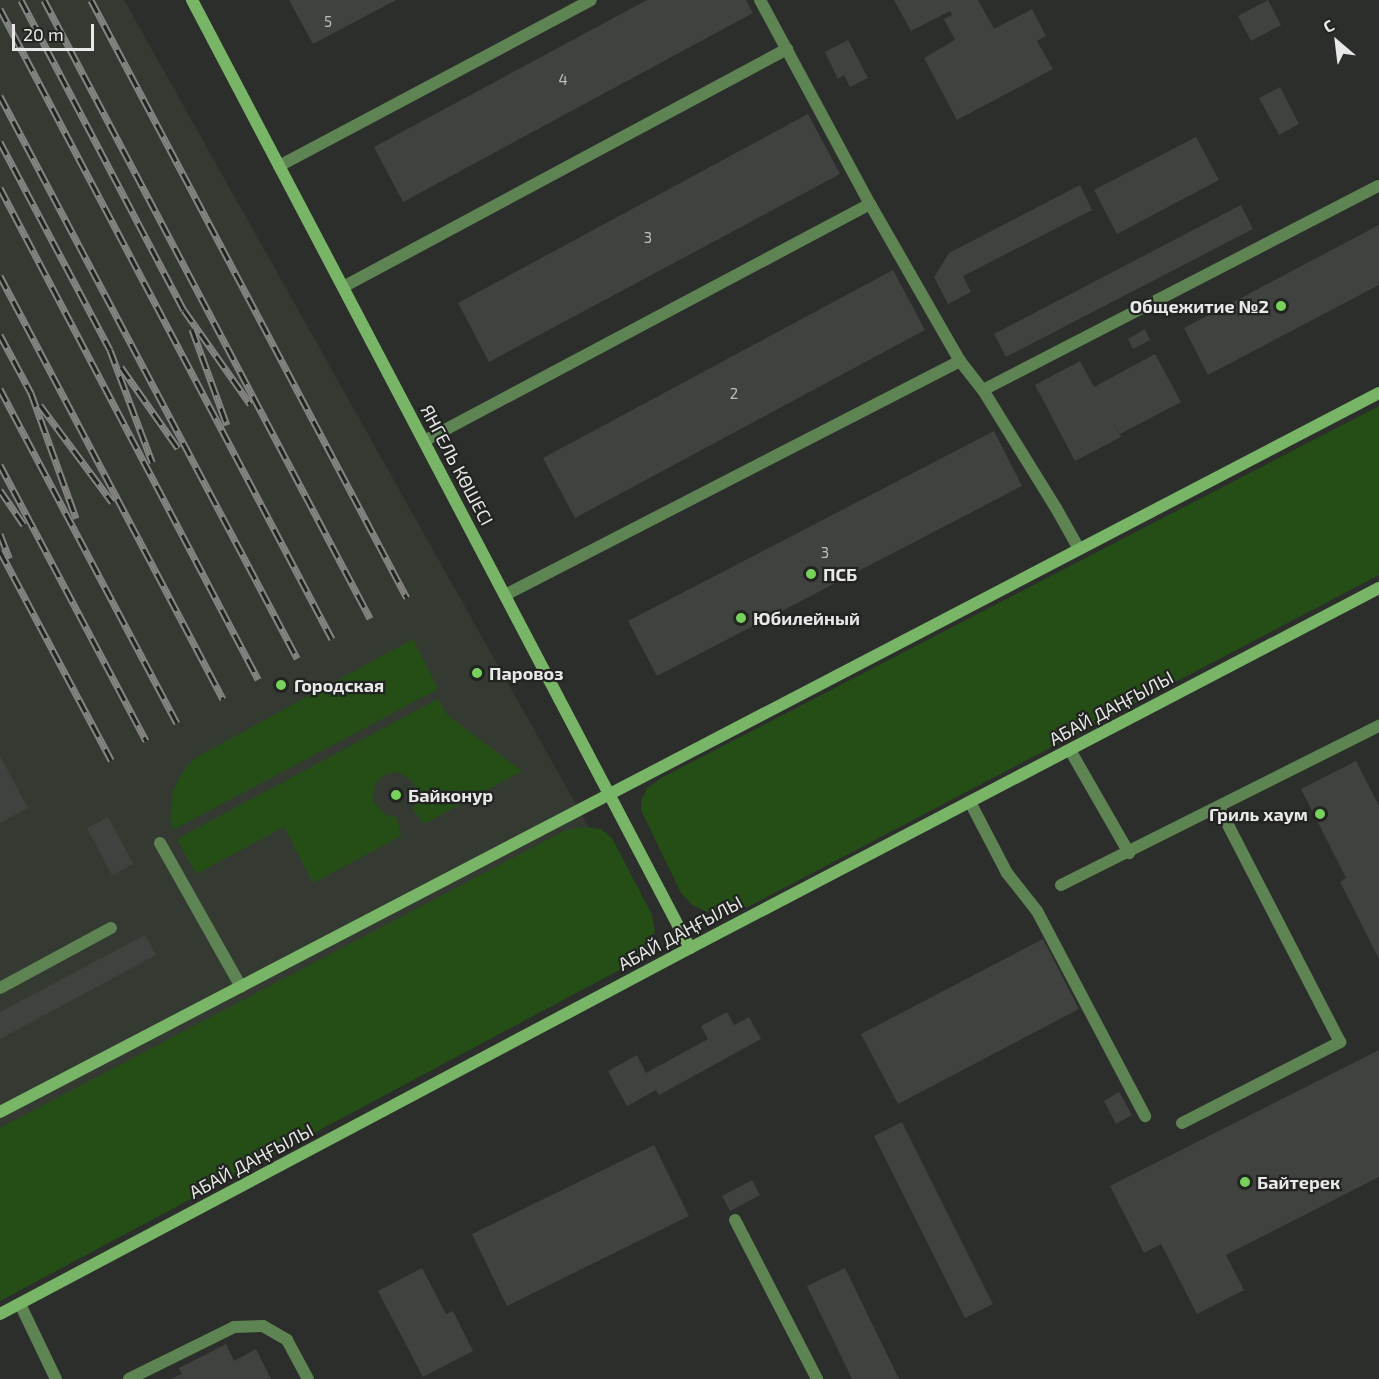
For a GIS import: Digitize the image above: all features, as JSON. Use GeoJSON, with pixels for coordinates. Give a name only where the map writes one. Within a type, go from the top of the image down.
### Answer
{"type":"FeatureCollection","features":[{"type":"Feature","properties":{"kind":"main road","name":"ЯНГЕЛЬ КӨШЕСІ"},"geometry":{"type":"LineString","coordinates":[[192,0],[690,948]]}},
{"type":"Feature","properties":{"kind":"main road"},"geometry":{"type":"LineString","coordinates":[[1,1108],[241,987],[1379,393]]}},
{"type":"Feature","properties":{"kind":"main road","name":"АБАЙ ДАҢҒЫЛЫ"},"geometry":{"type":"LineString","coordinates":[[0,1314],[690,948],[1379,588]]}},
{"type":"Feature","properties":{"kind":"street"},"geometry":{"type":"LineString","coordinates":[[279,166],[591,0]]}},
{"type":"Feature","properties":{"kind":"street"},"geometry":{"type":"LineString","coordinates":[[760,0],[870,204],[960,361],[983,390],[1056,508],[1078,549]]}},
{"type":"Feature","properties":{"kind":"street"},"geometry":{"type":"LineString","coordinates":[[343,287],[787,50]]}},
{"type":"Feature","properties":{"kind":"street"},"geometry":{"type":"LineString","coordinates":[[983,390],[1379,186]]}},
{"type":"Feature","properties":{"kind":"street"},"geometry":{"type":"LineString","coordinates":[[424,441],[870,204]]}},
{"type":"Feature","properties":{"kind":"street"},"geometry":{"type":"LineString","coordinates":[[505,595],[960,361]]}},
{"type":"Feature","properties":{"kind":"street"},"geometry":{"type":"LineString","coordinates":[[1061,885],[1378,729]]}},
{"type":"Feature","properties":{"kind":"street"},"geometry":{"type":"LineString","coordinates":[[1070,750],[1129,853]]}},
{"type":"Feature","properties":{"kind":"street"},"geometry":{"type":"LineString","coordinates":[[970,802],[1007,873],[1037,911],[1145,1116]]}},
{"type":"Feature","properties":{"kind":"street"},"geometry":{"type":"LineString","coordinates":[[1182,1123],[1340,1042],[1219,808]]}},
{"type":"Feature","properties":{"kind":"street"},"geometry":{"type":"LineString","coordinates":[[160,843],[241,987]]}},
{"type":"Feature","properties":{"kind":"street"},"geometry":{"type":"LineString","coordinates":[[0,988],[111,928]]}},
{"type":"Feature","properties":{"kind":"street"},"geometry":{"type":"LineString","coordinates":[[735,1220],[817,1379]]}},
{"type":"Feature","properties":{"kind":"street"},"geometry":{"type":"LineString","coordinates":[[20,1304],[56,1379]]}},
{"type":"Feature","properties":{"kind":"street"},"geometry":{"type":"LineString","coordinates":[[129,1379],[234,1327],[263,1326],[287,1340],[308,1379]]}},
{"type":"Feature","properties":{"kind":"shaded area"},"geometry":{"type":"Polygon","coordinates":[[[0,0],[124,0],[605,856],[0,1172],[0,0]]]}},
{"type":"Feature","properties":{"kind":"green space"},"geometry":{"type":"Polygon","coordinates":[[[1379,406],[1379,575],[740,911],[707,912],[691,904],[681,893],[641,810],[641,801],[647,788],[663,777],[1379,406]]]}},
{"type":"Feature","properties":{"kind":"green space"},"geometry":{"type":"Polygon","coordinates":[[[413,639],[438,689],[173,830],[170,818],[173,791],[185,768],[195,758],[413,639]]]}},
{"type":"Feature","properties":{"kind":"green space"},"geometry":{"type":"Polygon","coordinates":[[[438,699],[447,715],[522,771],[424,824],[413,809],[418,796],[412,780],[397,772],[384,775],[375,784],[373,801],[385,815],[397,817],[401,836],[313,883],[284,827],[196,874],[177,839],[438,699]]]}},
{"type":"Feature","properties":{"kind":"green space"},"geometry":{"type":"Polygon","coordinates":[[[585,827],[601,829],[612,838],[652,915],[655,931],[648,949],[636,961],[0,1301],[0,1128],[566,830],[585,827]]]}},
{"type":"Feature","properties":{"kind":"building"},"geometry":{"type":"Polygon","coordinates":[[[289,0],[396,0],[313,44],[289,0]]]}},
{"type":"Feature","properties":{"kind":"building"},"geometry":{"type":"Polygon","coordinates":[[[647,0],[746,0],[753,13],[403,202],[374,147],[647,0]]]}},
{"type":"Feature","properties":{"kind":"building"},"geometry":{"type":"Polygon","coordinates":[[[894,0],[978,0],[994,29],[1032,9],[1046,36],[1037,41],[1053,69],[957,120],[924,58],[955,40],[944,19],[952,15],[950,11],[911,31],[894,0]]]}},
{"type":"Feature","properties":{"kind":"building"},"geometry":{"type":"Polygon","coordinates":[[[1268,0],[1281,25],[1251,41],[1238,16],[1268,0]]]}},
{"type":"Feature","properties":{"kind":"building"},"geometry":{"type":"Polygon","coordinates":[[[848,40],[868,78],[850,87],[844,75],[838,79],[825,52],[848,40]]]}},
{"type":"Feature","properties":{"kind":"building"},"geometry":{"type":"Polygon","coordinates":[[[1280,87],[1299,124],[1279,135],[1259,98],[1280,87]]]}},
{"type":"Feature","properties":{"kind":"building"},"geometry":{"type":"Polygon","coordinates":[[[808,114],[840,174],[489,362],[458,303],[808,114]]]}},
{"type":"Feature","properties":{"kind":"building"},"geometry":{"type":"Polygon","coordinates":[[[1196,137],[1219,180],[1117,234],[1094,190],[1196,137]]]}},
{"type":"Feature","properties":{"kind":"building"},"geometry":{"type":"Polygon","coordinates":[[[1080,185],[1092,210],[963,276],[971,292],[948,304],[934,277],[949,253],[1080,185]]]}},
{"type":"Feature","properties":{"kind":"building"},"geometry":{"type":"Polygon","coordinates":[[[1241,205],[1253,229],[1006,357],[994,334],[1241,205]]]}},
{"type":"Feature","properties":{"kind":"building","name":"Общежитие №2"},"geometry":{"type":"Polygon","coordinates":[[[1379,225],[1379,285],[1208,375],[1184,328],[1379,225]]]}},
{"type":"Feature","properties":{"kind":"building"},"geometry":{"type":"Polygon","coordinates":[[[893,270],[925,330],[575,518],[543,458],[893,270]]]}},
{"type":"Feature","properties":{"kind":"building"},"geometry":{"type":"Polygon","coordinates":[[[1145,329],[1150,340],[1133,349],[1128,339],[1145,329]]]}},
{"type":"Feature","properties":{"kind":"building"},"geometry":{"type":"Polygon","coordinates":[[[1155,354],[1181,402],[1120,434],[1113,422],[1121,437],[1075,461],[1035,385],[1080,361],[1094,387],[1155,354]]]}},
{"type":"Feature","properties":{"kind":"building"},"geometry":{"type":"Polygon","coordinates":[[[994,431],[1022,486],[657,676],[628,621],[994,431]]]}},
{"type":"Feature","properties":{"kind":"building"},"geometry":{"type":"Polygon","coordinates":[[[0,756],[28,808],[0,823],[0,756]]]}},
{"type":"Feature","properties":{"kind":"building"},"geometry":{"type":"Polygon","coordinates":[[[1356,761],[1379,806],[1379,959],[1340,882],[1346,878],[1301,789],[1356,761]]]}},
{"type":"Feature","properties":{"kind":"building"},"geometry":{"type":"Polygon","coordinates":[[[108,817],[133,864],[112,875],[87,828],[108,817]]]}},
{"type":"Feature","properties":{"kind":"building"},"geometry":{"type":"Polygon","coordinates":[[[145,935],[156,955],[0,1039],[0,1012],[145,935]]]}},
{"type":"Feature","properties":{"kind":"building"},"geometry":{"type":"Polygon","coordinates":[[[1043,939],[1079,1009],[898,1104],[861,1034],[1043,939]]]}},
{"type":"Feature","properties":{"kind":"building"},"geometry":{"type":"Polygon","coordinates":[[[727,1012],[734,1025],[749,1017],[761,1039],[659,1095],[656,1090],[627,1106],[608,1071],[637,1055],[646,1073],[708,1039],[701,1026],[727,1012]]]}},
{"type":"Feature","properties":{"kind":"building","name":"Байтерек"},"geometry":{"type":"Polygon","coordinates":[[[1379,1050],[1379,1177],[1226,1255],[1244,1290],[1197,1314],[1161,1244],[1144,1253],[1110,1186],[1379,1050]]]}},
{"type":"Feature","properties":{"kind":"building"},"geometry":{"type":"Polygon","coordinates":[[[1119,1092],[1132,1115],[1116,1124],[1104,1101],[1119,1092]]]}},
{"type":"Feature","properties":{"kind":"building"},"geometry":{"type":"Polygon","coordinates":[[[902,1122],[993,1304],[965,1318],[874,1136],[902,1122]]]}},
{"type":"Feature","properties":{"kind":"building"},"geometry":{"type":"Polygon","coordinates":[[[654,1145],[689,1216],[507,1306],[472,1234],[654,1145]]]}},
{"type":"Feature","properties":{"kind":"building"},"geometry":{"type":"Polygon","coordinates":[[[752,1180],[760,1195],[730,1211],[722,1196],[752,1180]]]}},
{"type":"Feature","properties":{"kind":"building"},"geometry":{"type":"Polygon","coordinates":[[[422,1268],[446,1314],[453,1311],[473,1351],[423,1377],[378,1291],[422,1268]]]}},
{"type":"Feature","properties":{"kind":"building"},"geometry":{"type":"Polygon","coordinates":[[[845,1268],[899,1379],[852,1379],[807,1286],[845,1268]]]}},
{"type":"Feature","properties":{"kind":"building"},"geometry":{"type":"Polygon","coordinates":[[[226,1344],[234,1361],[256,1349],[271,1379],[171,1379],[182,1374],[179,1368],[226,1344]]]}},
{"type":"Feature","properties":{"kind":"railway"},"geometry":{"type":"LineString","coordinates":[[21,0],[184,310],[250,404]]}},
{"type":"Feature","properties":{"kind":"railway"},"geometry":{"type":"LineString","coordinates":[[44,0],[370,618]]}},
{"type":"Feature","properties":{"kind":"railway"},"geometry":{"type":"LineString","coordinates":[[91,0],[407,598]]}},
{"type":"Feature","properties":{"kind":"railway"},"geometry":{"type":"LineString","coordinates":[[0,9],[332,639]]}},
{"type":"Feature","properties":{"kind":"railway"},"geometry":{"type":"LineString","coordinates":[[0,96],[297,658]]}},
{"type":"Feature","properties":{"kind":"railway"},"geometry":{"type":"LineString","coordinates":[[0,142],[110,350],[152,462]]}},
{"type":"Feature","properties":{"kind":"railway"},"geometry":{"type":"LineString","coordinates":[[0,188],[258,679]]}},
{"type":"Feature","properties":{"kind":"railway"},"geometry":{"type":"LineString","coordinates":[[0,276],[223,699]]}},
{"type":"Feature","properties":{"kind":"railway"},"geometry":{"type":"LineString","coordinates":[[192,329],[227,425]]}},
{"type":"Feature","properties":{"kind":"railway"},"geometry":{"type":"LineString","coordinates":[[0,335],[31,393],[76,518]]}},
{"type":"Feature","properties":{"kind":"railway"},"geometry":{"type":"LineString","coordinates":[[121,367],[178,448]]}},
{"type":"Feature","properties":{"kind":"railway"},"geometry":{"type":"LineString","coordinates":[[0,389],[177,723]]}},
{"type":"Feature","properties":{"kind":"railway"},"geometry":{"type":"LineString","coordinates":[[40,405],[112,502]]}},
{"type":"Feature","properties":{"kind":"railway"},"geometry":{"type":"LineString","coordinates":[[0,465],[146,741]]}},
{"type":"Feature","properties":{"kind":"railway"},"geometry":{"type":"LineString","coordinates":[[0,490],[24,525]]}},
{"type":"Feature","properties":{"kind":"railway"},"geometry":{"type":"LineString","coordinates":[[0,534],[9,558]]}},
{"type":"Feature","properties":{"kind":"railway"},"geometry":{"type":"LineString","coordinates":[[0,551],[111,760]]}},
{"type":"Feature","properties":{"kind":"place","name":"Общежитие №2"},"geometry":{"type":"Point","coordinates":[1281,306]}},
{"type":"Feature","properties":{"kind":"place","name":"ПСБ"},"geometry":{"type":"Point","coordinates":[811,574]}},
{"type":"Feature","properties":{"kind":"place","name":"Юбилейный"},"geometry":{"type":"Point","coordinates":[741,618]}},
{"type":"Feature","properties":{"kind":"place","name":"Паровоз"},"geometry":{"type":"Point","coordinates":[477,673]}},
{"type":"Feature","properties":{"kind":"place","name":"Городская"},"geometry":{"type":"Point","coordinates":[281,685]}},
{"type":"Feature","properties":{"kind":"place","name":"Байконур"},"geometry":{"type":"Point","coordinates":[396,795]}},
{"type":"Feature","properties":{"kind":"place","name":"Гриль хаум"},"geometry":{"type":"Point","coordinates":[1320,814]}},
{"type":"Feature","properties":{"kind":"place","name":"Байтерек"},"geometry":{"type":"Point","coordinates":[1245,1182]}}]}
